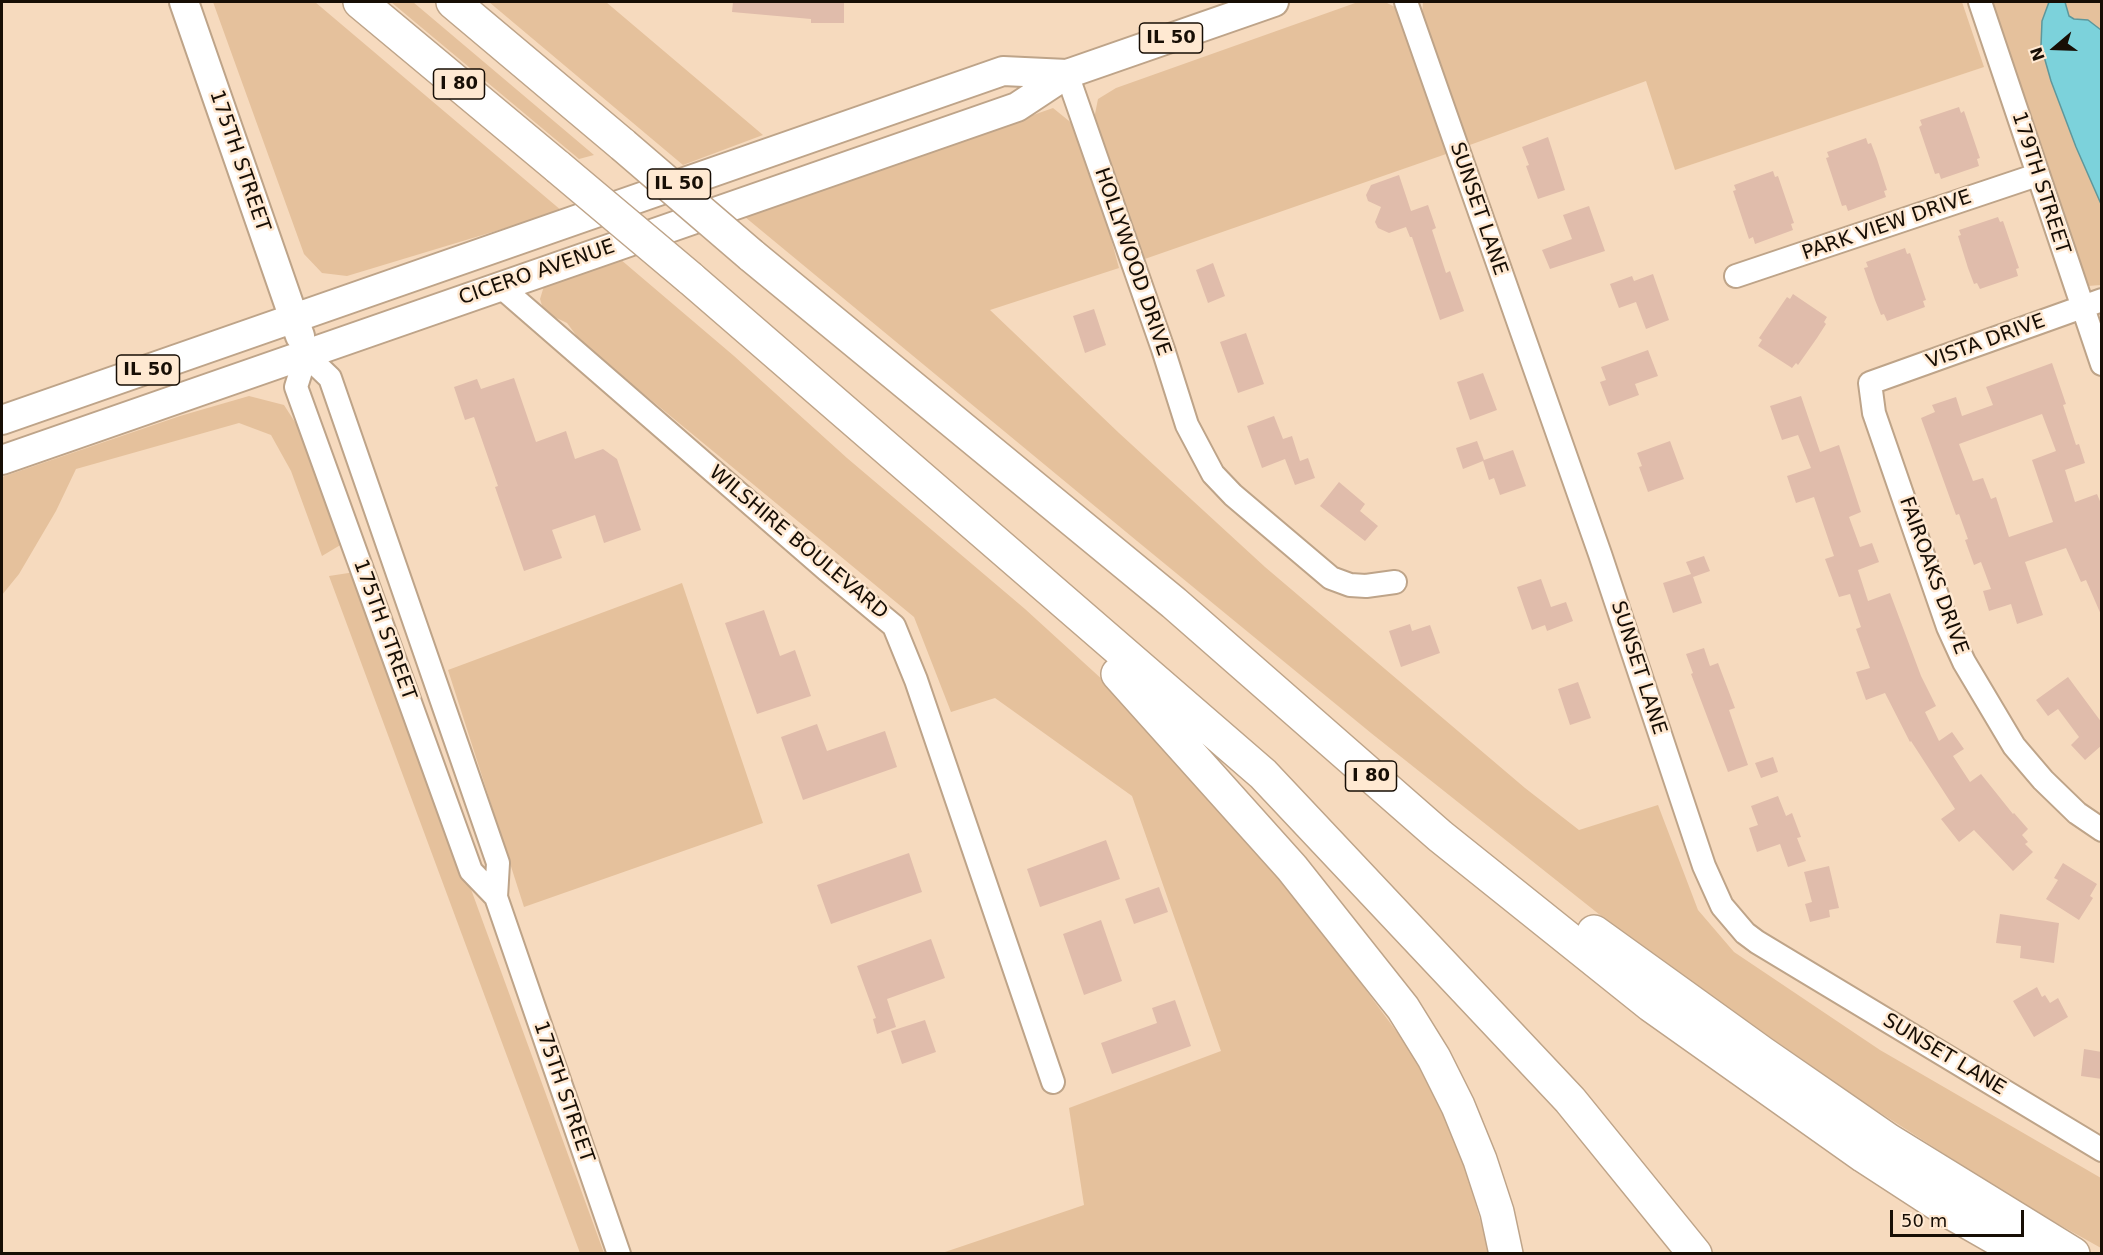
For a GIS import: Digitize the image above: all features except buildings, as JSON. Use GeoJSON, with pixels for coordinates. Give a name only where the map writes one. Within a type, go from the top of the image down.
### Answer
{"type":"FeatureCollection","features":[{"type":"Feature","properties":{"kind":"highway","name":"I 80"},"geometry":{"type":"LineString","coordinates":[[360,2],[690,278],[1263,774],[1570,1100],[1695,1254]]}},
{"type":"Feature","properties":{"kind":"highway","name":"I 80"},"geometry":{"type":"LineString","coordinates":[[453,2],[751,255],[1174,603],[1440,836],[1651,1005],[1864,1156],[1947,1210],[2024,1254]]}},
{"type":"Feature","properties":{"kind":"highway"},"geometry":{"type":"LineString","coordinates":[[868,434],[1033,599],[1126,682],[1285,860],[1403,1008],[1434,1058],[1480,1160],[1497,1212],[1506,1254]]}},
{"type":"Feature","properties":{"kind":"highway"},"geometry":{"type":"LineString","coordinates":[[1440,836],[1501,858],[1582,923],[1762,1053],[1888,1140],[2073,1254]]}},
{"type":"Feature","properties":{"kind":"main road","name":"175TH STREET"},"geometry":{"type":"LineString","coordinates":[[184,2],[306,355]]}},
{"type":"Feature","properties":{"kind":"main road","name":"CICERO AVENUE"},"geometry":{"type":"LineString","coordinates":[[2,460],[1017,107],[1067,74],[1274,2]]}},
{"type":"Feature","properties":{"kind":"main road","name":"CICERO AVENUE"},"geometry":{"type":"LineString","coordinates":[[2,420],[1003,71],[1067,74]]}},
{"type":"Feature","properties":{"kind":"street","name":"SUNSET LANE"},"geometry":{"type":"LineString","coordinates":[[1406,2],[1603,563],[1704,866],[1722,906],[1745,933],[1757,942],[2102,1150]]}},
{"type":"Feature","properties":{"kind":"street","name":"179TH STREET"},"geometry":{"type":"LineString","coordinates":[[1980,2],[2037,175],[2092,304],[2102,364]]}},
{"type":"Feature","properties":{"kind":"street","name":"HOLLYWOOD DRIVE"},"geometry":{"type":"LineString","coordinates":[[1067,74],[1163,349],[1187,425],[1198,449],[1214,474],[1233,495],[1331,578],[1350,585],[1366,586],[1395,582]]}},
{"type":"Feature","properties":{"kind":"street","name":"PARK VIEW DRIVE"},"geometry":{"type":"LineString","coordinates":[[1736,276],[2037,175]]}},
{"type":"Feature","properties":{"kind":"street","name":"WILSHIRE BOULEVARD"},"geometry":{"type":"LineString","coordinates":[[500,286],[894,626],[916,680],[1053,1082]]}},
{"type":"Feature","properties":{"kind":"street","name":"VISTA DRIVE"},"geometry":{"type":"LineString","coordinates":[[1870,383],[2092,304]]}},
{"type":"Feature","properties":{"kind":"street","name":"175TH STREET"},"geometry":{"type":"LineString","coordinates":[[496,897],[471,871],[296,387],[306,355],[330,378],[498,864],[496,897],[619,1254]]}},
{"type":"Feature","properties":{"kind":"street","name":"FAIROAKS DRIVE"},"geometry":{"type":"LineString","coordinates":[[1870,383],[1874,413],[1948,627],[1964,662],[2014,746],[2043,780],[2078,813],[2102,830]]}},
{"type":"Feature","properties":{"kind":"shaded area"},"geometry":{"type":"Polygon","coordinates":[[[213,2],[315,2],[562,211],[347,276],[322,273],[304,254],[213,2]]]}},
{"type":"Feature","properties":{"kind":"shaded area"},"geometry":{"type":"Polygon","coordinates":[[[391,2],[413,2],[594,155],[579,159],[391,2]]]}},
{"type":"Feature","properties":{"kind":"shaded area"},"geometry":{"type":"Polygon","coordinates":[[[489,2],[606,2],[763,135],[683,165],[489,2]]]}},
{"type":"Feature","properties":{"kind":"shaded area"},"geometry":{"type":"Polygon","coordinates":[[[1358,2],[1385,2],[1401,10],[1449,153],[1139,261],[1094,119],[1098,99],[1116,88],[1358,2]]]}},
{"type":"Feature","properties":{"kind":"shaded area"},"geometry":{"type":"Polygon","coordinates":[[[1423,2],[1962,2],[1984,67],[1675,170],[1646,81],[1467,146],[1422,15],[1423,2]]]}},
{"type":"Feature","properties":{"kind":"shaded area"},"geometry":{"type":"Polygon","coordinates":[[[1991,2],[2049,2],[2041,46],[2051,81],[2076,147],[2101,204],[2101,285],[2088,286],[2082,273],[1991,2]]]}},
{"type":"Feature","properties":{"kind":"shaded area"},"geometry":{"type":"Polygon","coordinates":[[[2065,2],[2101,2],[2101,30],[2088,20],[2074,19],[2069,16],[2065,2]]]}},
{"type":"Feature","properties":{"kind":"shaded area"},"geometry":{"type":"Polygon","coordinates":[[[1053,108],[1074,125],[1091,165],[1119,268],[990,310],[1265,567],[1525,788],[1579,830],[1658,805],[1698,910],[1734,952],[1880,1050],[2101,1178],[2101,1248],[2024,1205],[1854,1096],[1600,915],[1371,733],[745,217],[1053,108]]]}},
{"type":"Feature","properties":{"kind":"shaded area"},"geometry":{"type":"Polygon","coordinates":[[[620,259],[734,356],[847,458],[1025,609],[1105,682],[1286,882],[1408,1047],[1455,1133],[1488,1253],[942,1253],[1084,1205],[1069,1108],[1221,1051],[1132,796],[995,698],[951,712],[914,617],[582,343],[567,323],[544,312],[540,299],[544,286],[620,259]]]}},
{"type":"Feature","properties":{"kind":"shaded area"},"geometry":{"type":"Polygon","coordinates":[[[249,396],[284,405],[309,444],[342,544],[322,556],[291,471],[271,435],[239,423],[76,469],[56,511],[19,574],[2,595],[2,477],[180,416],[249,396]]]}},
{"type":"Feature","properties":{"kind":"shaded area"},"geometry":{"type":"Polygon","coordinates":[[[355,572],[604,1253],[580,1253],[329,576],[355,572]]]}},
{"type":"Feature","properties":{"kind":"shaded area"},"geometry":{"type":"Polygon","coordinates":[[[682,583],[763,823],[524,907],[448,670],[682,583]]]}},
{"type":"Feature","properties":{"kind":"water"},"geometry":{"type":"Polygon","coordinates":[[[2049,2],[2065,2],[2069,16],[2074,19],[2088,20],[2101,30],[2101,204],[2076,147],[2051,81],[2041,46],[2042,21],[2049,2]]]}}]}
